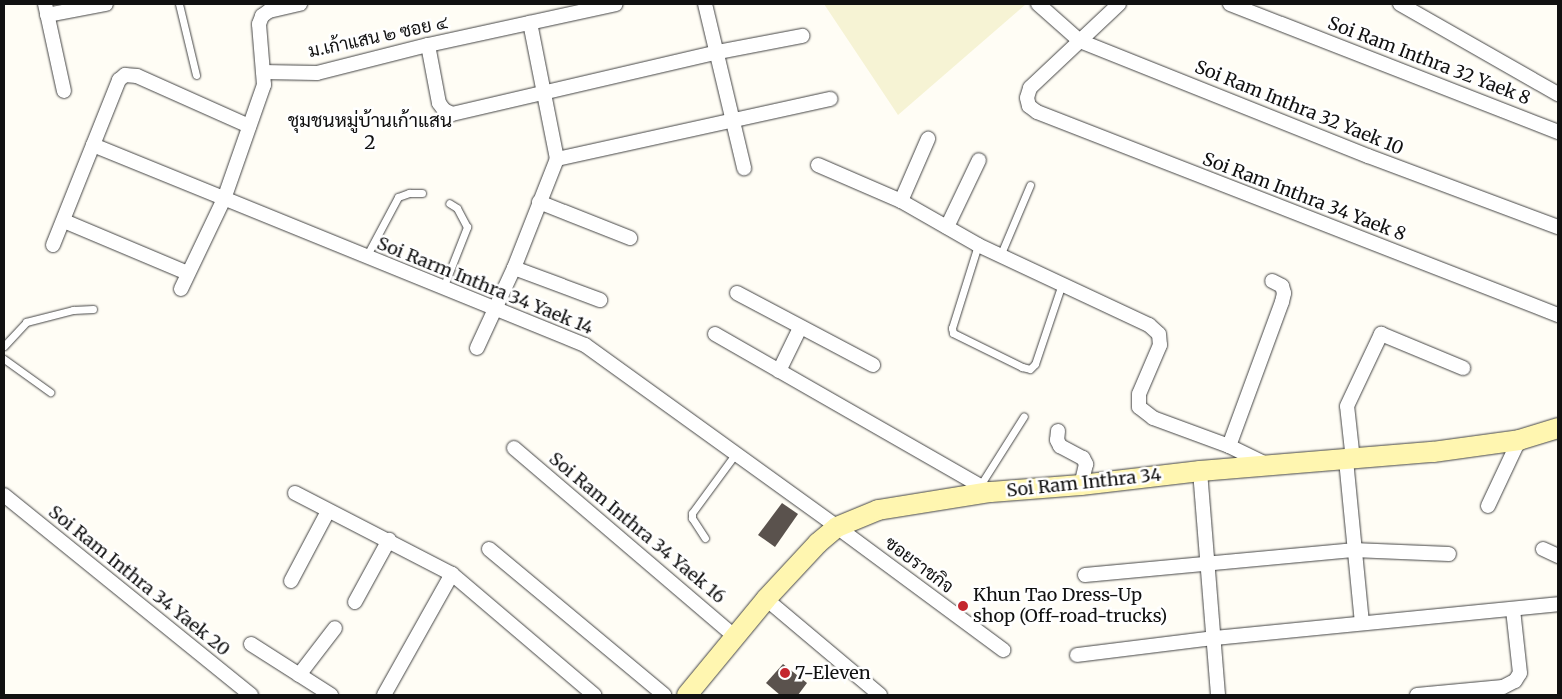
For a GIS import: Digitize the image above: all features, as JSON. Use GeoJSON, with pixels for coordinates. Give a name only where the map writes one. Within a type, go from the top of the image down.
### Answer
{"type":"FeatureCollection","features":[{"type":"Feature","properties":{"kind":"street"},"geometry":{"type":"LineString","coordinates":[[64,91],[46,9],[106,4]]}},
{"type":"Feature","properties":{"kind":"street"},"geometry":{"type":"LineString","coordinates":[[181,289],[224,199],[264,85],[259,24],[262,16],[269,11],[300,4]]}},
{"type":"Feature","properties":{"kind":"street","name":"ม.เก้าแสน ๒ ซอย ๔"},"geometry":{"type":"LineString","coordinates":[[263,72],[317,73],[428,45],[616,4]]}},
{"type":"Feature","properties":{"kind":"street"},"geometry":{"type":"LineString","coordinates":[[705,4],[718,52],[744,168]]}},
{"type":"Feature","properties":{"kind":"street","name":"Soi Ram Inthra 32 Yaek 10"},"geometry":{"type":"LineString","coordinates":[[1038,4],[1080,41],[1368,156],[1558,227]]}},
{"type":"Feature","properties":{"kind":"street"},"geometry":{"type":"LineString","coordinates":[[1080,41],[1119,4]]}},
{"type":"Feature","properties":{"kind":"street","name":"Soi Ram Inthra 32 Yaek 8"},"geometry":{"type":"LineString","coordinates":[[1230,4],[1558,132]]}},
{"type":"Feature","properties":{"kind":"street"},"geometry":{"type":"LineString","coordinates":[[1400,4],[1558,94]]}},
{"type":"Feature","properties":{"kind":"street"},"geometry":{"type":"LineString","coordinates":[[477,348],[514,268],[557,159],[530,24]]}},
{"type":"Feature","properties":{"kind":"street"},"geometry":{"type":"LineString","coordinates":[[428,45],[439,103],[444,110],[452,114],[545,94],[718,52],[802,36]]}},
{"type":"Feature","properties":{"kind":"street","name":"Soi Ram Inthra 34 Yaek 8"},"geometry":{"type":"LineString","coordinates":[[1080,41],[1030,88],[1027,98],[1029,106],[1037,112],[1558,315]]}},
{"type":"Feature","properties":{"kind":"street"},"geometry":{"type":"LineString","coordinates":[[53,245],[119,80],[125,75],[137,76],[250,126]]}},
{"type":"Feature","properties":{"kind":"street"},"geometry":{"type":"LineString","coordinates":[[557,159],[830,98]]}},
{"type":"Feature","properties":{"kind":"street"},"geometry":{"type":"LineString","coordinates":[[901,201],[928,139]]}},
{"type":"Feature","properties":{"kind":"street","name":"Soi Rarm Inthra 34 Yaek 14"},"geometry":{"type":"LineString","coordinates":[[93,145],[585,345],[837,527]]}},
{"type":"Feature","properties":{"kind":"street"},"geometry":{"type":"LineString","coordinates":[[947,227],[978,160]]}},
{"type":"Feature","properties":{"kind":"street"},"geometry":{"type":"LineString","coordinates":[[818,165],[901,201],[978,246],[1149,324],[1160,334],[1160,345],[1139,394],[1139,407],[1153,418],[1229,446],[1269,466]]}},
{"type":"Feature","properties":{"kind":"street"},"geometry":{"type":"LineString","coordinates":[[539,202],[630,238]]}},
{"type":"Feature","properties":{"kind":"street"},"geometry":{"type":"LineString","coordinates":[[64,221],[188,274]]}},
{"type":"Feature","properties":{"kind":"street"},"geometry":{"type":"LineString","coordinates":[[514,268],[600,300]]}},
{"type":"Feature","properties":{"kind":"street"},"geometry":{"type":"LineString","coordinates":[[1229,446],[1282,302],[1284,293],[1282,286],[1272,280]]}},
{"type":"Feature","properties":{"kind":"street"},"geometry":{"type":"LineString","coordinates":[[737,293],[873,365]]}},
{"type":"Feature","properties":{"kind":"street"},"geometry":{"type":"LineString","coordinates":[[779,371],[800,328]]}},
{"type":"Feature","properties":{"kind":"street"},"geometry":{"type":"LineString","coordinates":[[715,334],[892,437],[986,488]]}},
{"type":"Feature","properties":{"kind":"street"},"geometry":{"type":"LineString","coordinates":[[1362,622],[1353,550],[1347,406],[1381,334],[1463,368]]}},
{"type":"Feature","properties":{"kind":"street","name":"Soi Ram Inthra 34"},"geometry":{"type":"LineString","coordinates":[[688,695],[766,599],[818,543],[837,527],[878,510],[986,488],[1082,485],[1200,471],[1433,452],[1519,440],[1558,428]]}},
{"type":"Feature","properties":{"kind":"street"},"geometry":{"type":"LineString","coordinates":[[1058,431],[1057,440],[1060,446],[1083,458],[1086,464],[1082,485]]}},
{"type":"Feature","properties":{"kind":"street"},"geometry":{"type":"LineString","coordinates":[[1488,506],[1519,440]]}},
{"type":"Feature","properties":{"kind":"street","name":"Soi Ram Inthra 34 Yaek 16"},"geometry":{"type":"LineString","coordinates":[[514,448],[735,637]]}},
{"type":"Feature","properties":{"kind":"street"},"geometry":{"type":"LineString","coordinates":[[1200,471],[1218,695]]}},
{"type":"Feature","properties":{"kind":"street"},"geometry":{"type":"LineString","coordinates":[[295,493],[452,574],[594,695]]}},
{"type":"Feature","properties":{"kind":"street","name":"Soi Ram Inthra 34 Yaek 20"},"geometry":{"type":"LineString","coordinates":[[4,495],[251,695]]}},
{"type":"Feature","properties":{"kind":"street"},"geometry":{"type":"LineString","coordinates":[[291,581],[328,511]]}},
{"type":"Feature","properties":{"kind":"street","name":"ซอยราชกิจ"},"geometry":{"type":"LineString","coordinates":[[837,527],[1003,650]]}},
{"type":"Feature","properties":{"kind":"street"},"geometry":{"type":"LineString","coordinates":[[354,602],[389,540]]}},
{"type":"Feature","properties":{"kind":"street"},"geometry":{"type":"LineString","coordinates":[[489,549],[664,695]]}},
{"type":"Feature","properties":{"kind":"street"},"geometry":{"type":"LineString","coordinates":[[1543,549],[1558,556]]}},
{"type":"Feature","properties":{"kind":"street"},"geometry":{"type":"LineString","coordinates":[[1085,576],[1353,550],[1449,554]]}},
{"type":"Feature","properties":{"kind":"street"},"geometry":{"type":"LineString","coordinates":[[384,695],[452,574]]}},
{"type":"Feature","properties":{"kind":"street"},"geometry":{"type":"LineString","coordinates":[[766,599],[880,695]]}},
{"type":"Feature","properties":{"kind":"street"},"geometry":{"type":"LineString","coordinates":[[1077,655],[1362,622],[1513,610],[1558,604]]}},
{"type":"Feature","properties":{"kind":"street"},"geometry":{"type":"LineString","coordinates":[[1417,695],[1503,687],[1515,681],[1520,673],[1513,610]]}},
{"type":"Feature","properties":{"kind":"street"},"geometry":{"type":"LineString","coordinates":[[299,675],[335,628]]}},
{"type":"Feature","properties":{"kind":"street"},"geometry":{"type":"LineString","coordinates":[[251,644],[331,695]]}},
{"type":"Feature","properties":{"kind":"lane"},"geometry":{"type":"LineString","coordinates":[[179,4],[196,75]]}},
{"type":"Feature","properties":{"kind":"lane"},"geometry":{"type":"LineString","coordinates":[[1000,256],[1030,185]]}},
{"type":"Feature","properties":{"kind":"lane"},"geometry":{"type":"LineString","coordinates":[[366,257],[398,197],[422,193]]}},
{"type":"Feature","properties":{"kind":"lane"},"geometry":{"type":"LineString","coordinates":[[444,288],[467,227],[457,208],[449,203]]}},
{"type":"Feature","properties":{"kind":"lane"},"geometry":{"type":"LineString","coordinates":[[978,246],[952,328],[953,333],[1022,367],[1030,369],[1035,364],[1062,284]]}},
{"type":"Feature","properties":{"kind":"lane"},"geometry":{"type":"LineString","coordinates":[[4,346],[26,322],[73,310],[93,309]]}},
{"type":"Feature","properties":{"kind":"lane"},"geometry":{"type":"LineString","coordinates":[[4,360],[50,392]]}},
{"type":"Feature","properties":{"kind":"lane"},"geometry":{"type":"LineString","coordinates":[[986,488],[1024,416]]}},
{"type":"Feature","properties":{"kind":"lane"},"geometry":{"type":"LineString","coordinates":[[705,538],[692,518],[692,513],[736,453]]}},
{"type":"Feature","properties":{"kind":"shaded area"},"geometry":{"type":"Polygon","coordinates":[[[824,4],[1026,4],[898,115],[824,4]]]}},
{"type":"Feature","properties":{"kind":"building"},"geometry":{"type":"Polygon","coordinates":[[[782,503],[798,514],[775,547],[758,535],[782,503]]]}},
{"type":"Feature","properties":{"kind":"building","name":"7-Eleven"},"geometry":{"type":"Polygon","coordinates":[[[783,664],[807,683],[798,695],[780,695],[766,683],[783,664]]]}},
{"type":"Feature","properties":{"kind":"place","name":"Khun Tao Dress-Up shop (Off-road-trucks)"},"geometry":{"type":"Point","coordinates":[963,606]}},
{"type":"Feature","properties":{"kind":"place","name":"7-Eleven"},"geometry":{"type":"Point","coordinates":[785,673]}},
{"type":"Feature","properties":{"kind":"district","name":"ชุมชนหมู่บ้านเก้าแสน 2"},"geometry":{"type":"Point","coordinates":[370,132]}}]}
